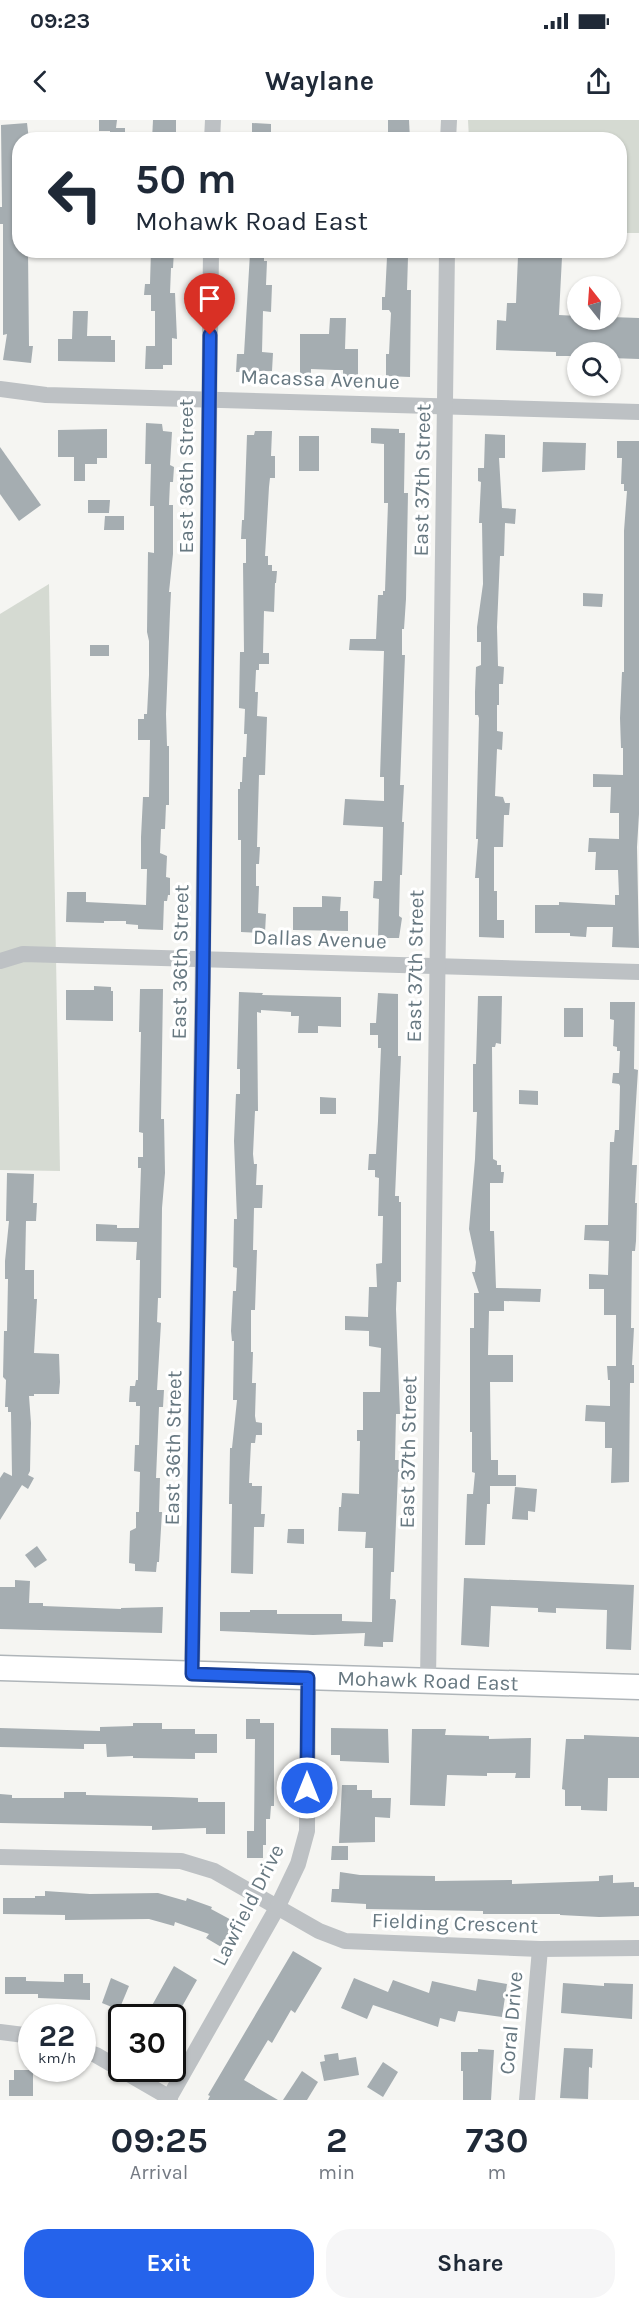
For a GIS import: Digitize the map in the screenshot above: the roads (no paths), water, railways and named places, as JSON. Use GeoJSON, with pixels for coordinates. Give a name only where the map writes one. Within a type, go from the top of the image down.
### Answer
{"type":"FeatureCollection","features":[{"type":"Feature","properties":{"kind":"main road","name":"Mohawk Road East"},"geometry":{"type":"LineString","coordinates":[[0,1668],[639,1687]]}},
{"type":"Feature","properties":{"kind":"street","name":"East 36th Street"},"geometry":{"type":"LineString","coordinates":[[192,1674],[211,258]]}},
{"type":"Feature","properties":{"kind":"street","name":"East 37th Street"},"geometry":{"type":"LineString","coordinates":[[428,1682],[447,258]]}},
{"type":"Feature","properties":{"kind":"street","name":"Macassa Avenue"},"geometry":{"type":"LineString","coordinates":[[0,389],[46,395],[639,412]]}},
{"type":"Feature","properties":{"kind":"street","name":"Dallas Avenue"},"geometry":{"type":"LineString","coordinates":[[0,961],[23,954],[639,972]]}},
{"type":"Feature","properties":{"kind":"street","name":"Lawfield Drive"},"geometry":{"type":"LineString","coordinates":[[169,2099],[277,1908],[298,1864],[307,1831],[308,1678]]}},
{"type":"Feature","properties":{"kind":"street","name":"Fielding Crescent"},"geometry":{"type":"LineString","coordinates":[[0,1857],[180,1861],[214,1871],[319,1931],[345,1941],[540,1949],[639,1948]]}},
{"type":"Feature","properties":{"kind":"street","name":"Coral Drive"},"geometry":{"type":"LineString","coordinates":[[527,2100],[540,1949]]}},
{"type":"Feature","properties":{"kind":"street"},"geometry":{"type":"LineString","coordinates":[[0,2032],[18,2034]]}},
{"type":"Feature","properties":{"kind":"street"},"geometry":{"type":"LineString","coordinates":[[96,2055],[169,2099]]}}]}
